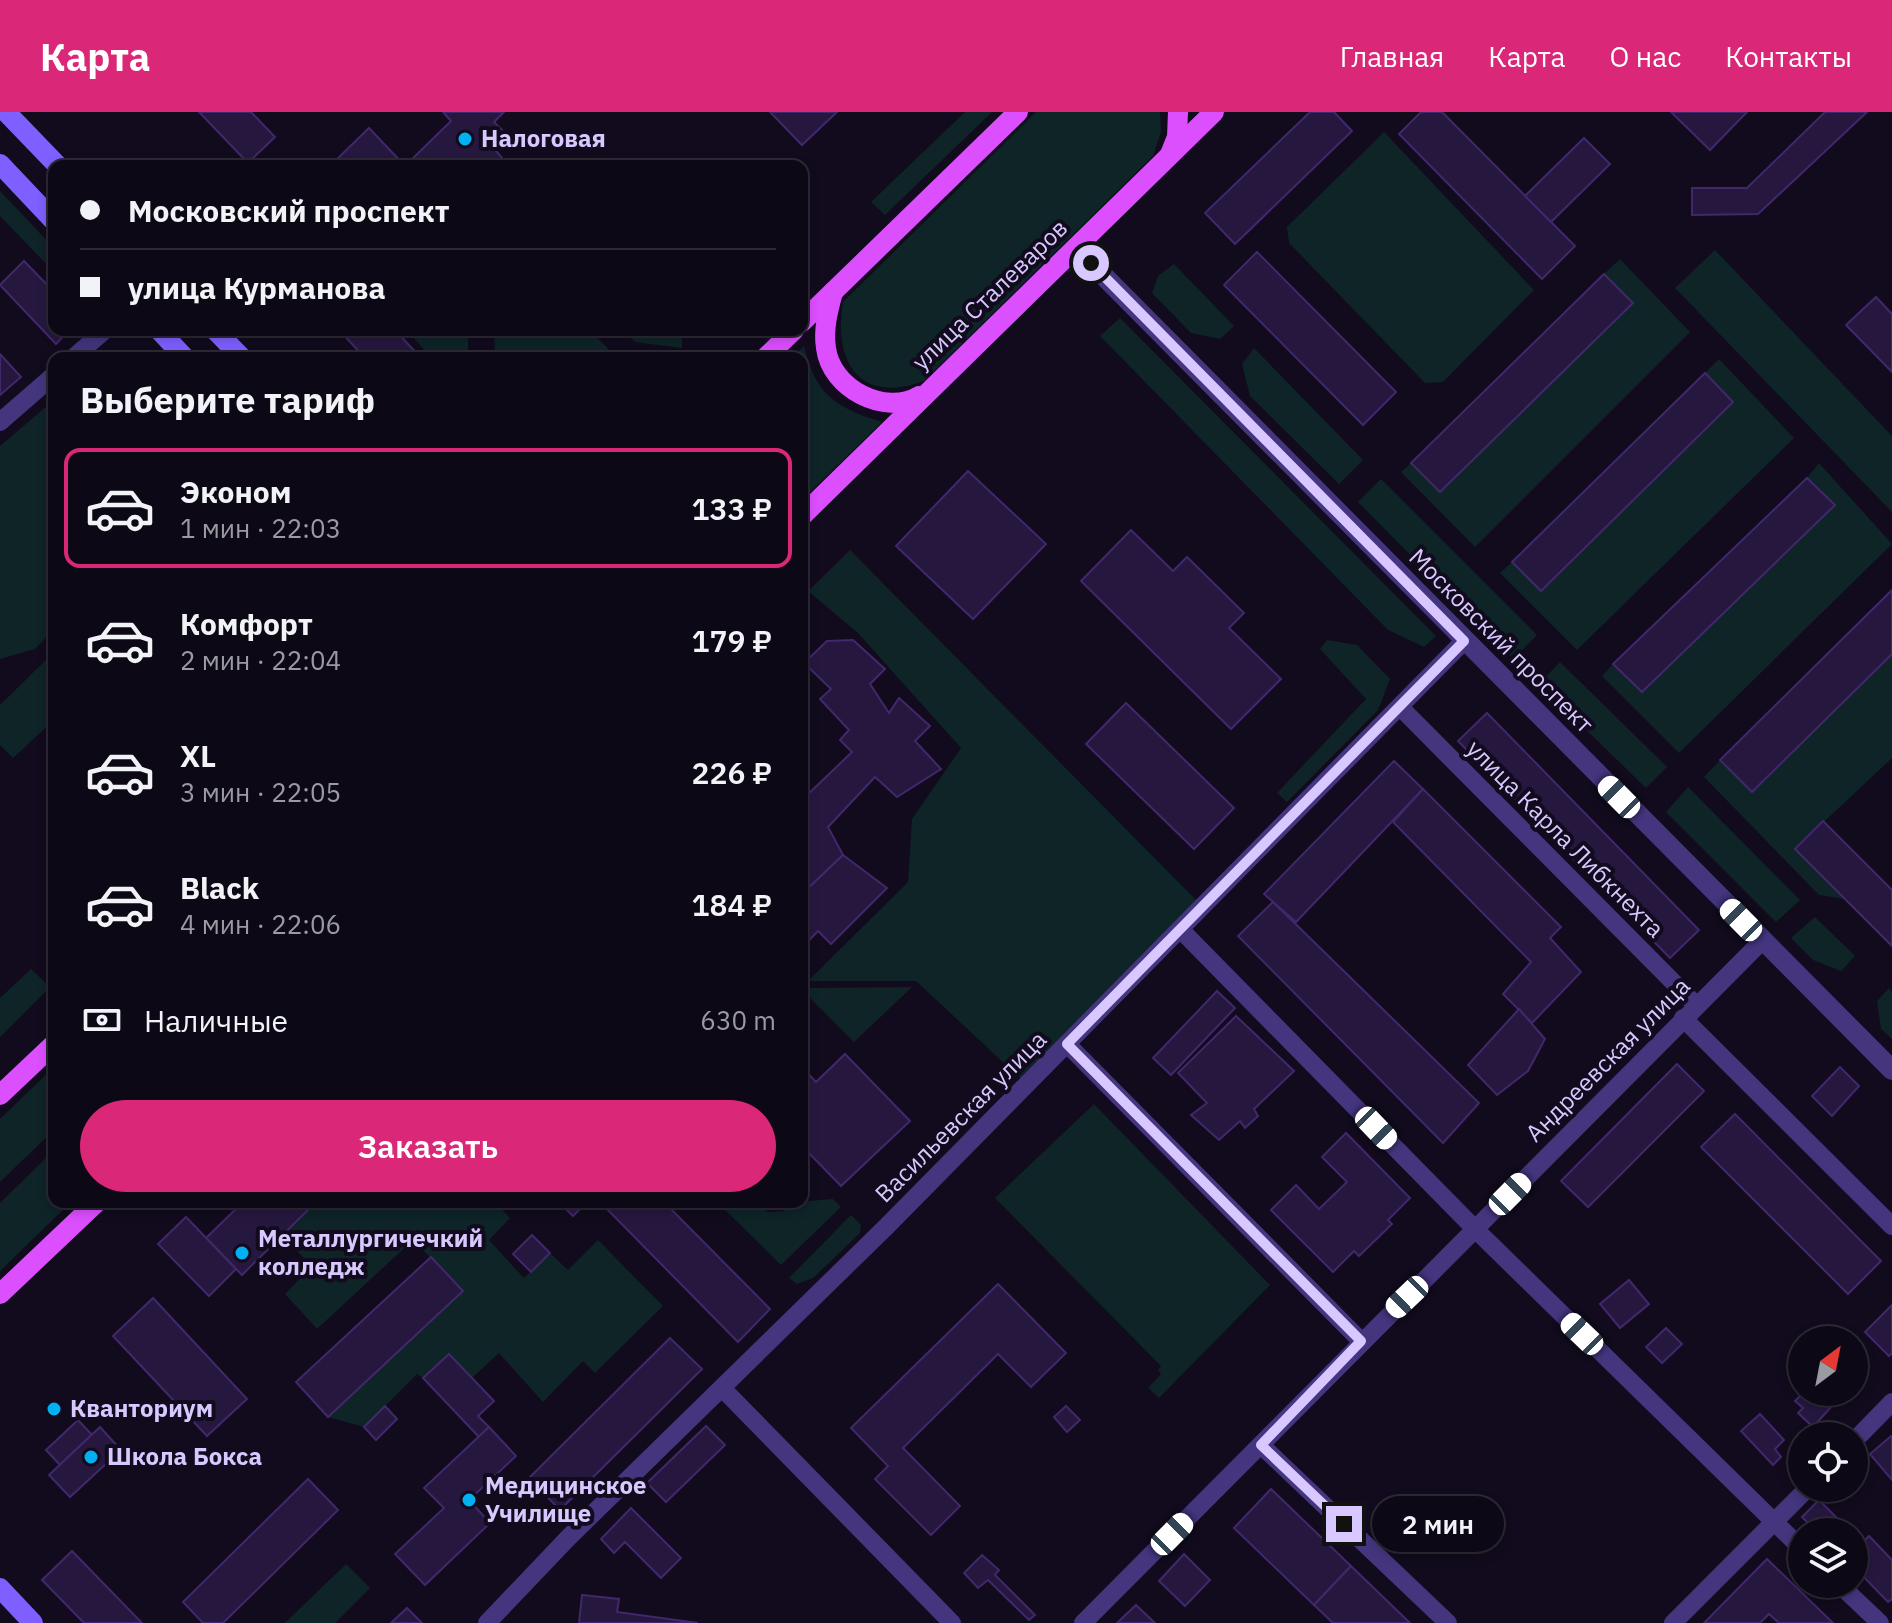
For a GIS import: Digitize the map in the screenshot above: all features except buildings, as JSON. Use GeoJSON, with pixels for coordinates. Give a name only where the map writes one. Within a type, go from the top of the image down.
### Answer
{"type":"FeatureCollection","features":[{"type":"Feature","properties":{"kind":"main road"},"geometry":{"type":"LineString","coordinates":[[6,112],[52,160]]}},
{"type":"Feature","properties":{"kind":"main road"},"geometry":{"type":"LineString","coordinates":[[808,316],[1018,112]]}},
{"type":"Feature","properties":{"kind":"main road"},"geometry":{"type":"LineString","coordinates":[[1169,156],[1177,137],[1178,112]]}},
{"type":"Feature","properties":{"kind":"main road","name":"улица Сталеваров"},"geometry":{"type":"LineString","coordinates":[[808,510],[1214,112]]}},
{"type":"Feature","properties":{"kind":"main road"},"geometry":{"type":"LineString","coordinates":[[0,164],[48,215]]}},
{"type":"Feature","properties":{"kind":"main road"},"geometry":{"type":"LineString","coordinates":[[833,292],[825,323],[826,352],[843,383],[880,402],[907,403],[931,389]]}},
{"type":"Feature","properties":{"kind":"main road"},"geometry":{"type":"LineString","coordinates":[[165,336],[179,352]]}},
{"type":"Feature","properties":{"kind":"main road"},"geometry":{"type":"LineString","coordinates":[[221,336],[236,352]]}},
{"type":"Feature","properties":{"kind":"main road"},"geometry":{"type":"LineString","coordinates":[[771,352],[788,336]]}},
{"type":"Feature","properties":{"kind":"main road"},"geometry":{"type":"LineString","coordinates":[[0,1095],[48,1050]]}},
{"type":"Feature","properties":{"kind":"main road"},"geometry":{"type":"LineString","coordinates":[[0,1294],[91,1208]]}},
{"type":"Feature","properties":{"kind":"main road"},"geometry":{"type":"LineString","coordinates":[[0,1588],[33,1623]]}},
{"type":"Feature","properties":{"kind":"street","name":"Московский проспект"},"geometry":{"type":"LineString","coordinates":[[1076,248],[1892,1070]]}},
{"type":"Feature","properties":{"kind":"street"},"geometry":{"type":"LineString","coordinates":[[80,352],[98,336]]}},
{"type":"Feature","properties":{"kind":"street"},"geometry":{"type":"LineString","coordinates":[[0,422],[48,380]]}},
{"type":"Feature","properties":{"kind":"street","name":"Васильевская улица"},"geometry":{"type":"LineString","coordinates":[[487,1623],[1067,1044],[1464,641]]}},
{"type":"Feature","properties":{"kind":"street","name":"улица Карла Либкнехта"},"geometry":{"type":"LineString","coordinates":[[1400,707],[1892,1226]]}},
{"type":"Feature","properties":{"kind":"street"},"geometry":{"type":"LineString","coordinates":[[1180,929],[1475,1229],[1788,1536]]}},
{"type":"Feature","properties":{"kind":"street","name":"Андреевская улица"},"geometry":{"type":"LineString","coordinates":[[1083,1623],[1762,941]]}},
{"type":"Feature","properties":{"kind":"street"},"geometry":{"type":"LineString","coordinates":[[1067,1044],[1361,1341]]}},
{"type":"Feature","properties":{"kind":"street"},"geometry":{"type":"LineString","coordinates":[[722,1388],[952,1623]]}},
{"type":"Feature","properties":{"kind":"street"},"geometry":{"type":"LineString","coordinates":[[1868,1427],[1892,1402]]}},
{"type":"Feature","properties":{"kind":"street"},"geometry":{"type":"LineString","coordinates":[[1261,1445],[1448,1623]]}},
{"type":"Feature","properties":{"kind":"street"},"geometry":{"type":"LineString","coordinates":[[1673,1623],[1794,1502]]}},
{"type":"Feature","properties":{"kind":"street"},"geometry":{"type":"LineString","coordinates":[[1854,1598],[1880,1623]]}},
{"type":"Feature","properties":{"kind":"green space"},"geometry":{"type":"Polygon","coordinates":[[[965,112],[992,112],[885,215],[871,202],[965,112]]]}},
{"type":"Feature","properties":{"kind":"green space"},"geometry":{"type":"Polygon","coordinates":[[[1036,112],[1160,112],[1161,132],[1153,156],[924,381],[901,387],[883,387],[867,382],[855,373],[847,360],[842,343],[843,302],[1036,112]]]}},
{"type":"Feature","properties":{"kind":"green space"},"geometry":{"type":"Polygon","coordinates":[[[1384,132],[1534,290],[1443,382],[1425,383],[1289,243],[1287,227],[1384,132]]]}},
{"type":"Feature","properties":{"kind":"green space"},"geometry":{"type":"Polygon","coordinates":[[[0,191],[48,242],[48,266],[0,216],[0,191]]]}},
{"type":"Feature","properties":{"kind":"green space"},"geometry":{"type":"Polygon","coordinates":[[[1715,250],[1892,436],[1892,512],[1675,288],[1715,250]]]}},
{"type":"Feature","properties":{"kind":"green space"},"geometry":{"type":"Polygon","coordinates":[[[1620,259],[1690,332],[1475,547],[1401,472],[1411,463],[1440,491],[1632,303],[1604,274],[1620,259]]]}},
{"type":"Feature","properties":{"kind":"green space"},"geometry":{"type":"Polygon","coordinates":[[[1174,264],[1234,326],[1220,339],[1191,333],[1152,293],[1158,276],[1174,264]]]}},
{"type":"Feature","properties":{"kind":"green space"},"geometry":{"type":"Polygon","coordinates":[[[1120,318],[1436,636],[1424,647],[1388,630],[1100,336],[1120,318]]]}},
{"type":"Feature","properties":{"kind":"green space"},"geometry":{"type":"Polygon","coordinates":[[[412,336],[468,336],[468,352],[426,352],[412,336]]]}},
{"type":"Feature","properties":{"kind":"green space"},"geometry":{"type":"Polygon","coordinates":[[[494,336],[596,336],[611,352],[495,352],[494,336]]]}},
{"type":"Feature","properties":{"kind":"green space"},"geometry":{"type":"Polygon","coordinates":[[[629,336],[682,336],[682,348],[635,342],[629,336]]]}},
{"type":"Feature","properties":{"kind":"green space"},"geometry":{"type":"Polygon","coordinates":[[[1254,348],[1363,460],[1339,484],[1250,396],[1242,364],[1254,348]]]}},
{"type":"Feature","properties":{"kind":"green space"},"geometry":{"type":"Polygon","coordinates":[[[808,359],[814,376],[830,397],[852,411],[882,422],[808,494],[808,359]]]}},
{"type":"Feature","properties":{"kind":"green space"},"geometry":{"type":"Polygon","coordinates":[[[1719,359],[1794,438],[1577,650],[1500,573],[1512,562],[1542,591],[1733,403],[1705,373],[1719,359]]]}},
{"type":"Feature","properties":{"kind":"green space"},"geometry":{"type":"Polygon","coordinates":[[[48,405],[48,635],[35,649],[0,659],[0,446],[48,405]]]}},
{"type":"Feature","properties":{"kind":"green space"},"geometry":{"type":"Polygon","coordinates":[[[1819,463],[1892,544],[1679,753],[1602,676],[1613,664],[1643,692],[1834,505],[1807,478],[1819,463]]]}},
{"type":"Feature","properties":{"kind":"green space"},"geometry":{"type":"Polygon","coordinates":[[[1381,479],[1537,635],[1513,659],[1358,502],[1381,479]]]}},
{"type":"Feature","properties":{"kind":"green space"},"geometry":{"type":"Polygon","coordinates":[[[850,550],[1198,902],[1022,1080],[916,981],[808,981],[908,882],[912,819],[961,748],[858,633],[808,591],[850,550]]]}},
{"type":"Feature","properties":{"kind":"green space"},"geometry":{"type":"Polygon","coordinates":[[[1327,640],[1357,645],[1390,679],[1378,710],[1287,802],[1277,793],[1366,699],[1320,649],[1327,640]]]}},
{"type":"Feature","properties":{"kind":"green space"},"geometry":{"type":"Polygon","coordinates":[[[1892,654],[1892,758],[1795,849],[1844,899],[1819,895],[1704,777],[1720,760],[1752,792],[1892,654]]]}},
{"type":"Feature","properties":{"kind":"green space"},"geometry":{"type":"Polygon","coordinates":[[[48,658],[48,726],[13,758],[0,745],[0,705],[48,658]]]}},
{"type":"Feature","properties":{"kind":"green space"},"geometry":{"type":"Polygon","coordinates":[[[1560,662],[1667,767],[1646,788],[1539,684],[1560,662]]]}},
{"type":"Feature","properties":{"kind":"green space"},"geometry":{"type":"Polygon","coordinates":[[[1688,787],[1800,900],[1776,922],[1666,812],[1688,787]]]}},
{"type":"Feature","properties":{"kind":"green space"},"geometry":{"type":"Polygon","coordinates":[[[1815,917],[1855,956],[1841,971],[1813,960],[1791,938],[1815,917]]]}},
{"type":"Feature","properties":{"kind":"green space"},"geometry":{"type":"Polygon","coordinates":[[[31,969],[48,985],[48,989],[0,1037],[0,998],[31,969]]]}},
{"type":"Feature","properties":{"kind":"green space"},"geometry":{"type":"Polygon","coordinates":[[[912,987],[854,1042],[808,996],[808,988],[912,987]]]}},
{"type":"Feature","properties":{"kind":"green space"},"geometry":{"type":"Polygon","coordinates":[[[1889,988],[1892,992],[1892,1039],[1881,1029],[1877,1001],[1889,988]]]}},
{"type":"Feature","properties":{"kind":"green space"},"geometry":{"type":"Polygon","coordinates":[[[48,1073],[48,1136],[0,1182],[0,1119],[48,1073]]]}},
{"type":"Feature","properties":{"kind":"green space"},"geometry":{"type":"Polygon","coordinates":[[[1094,1104],[1270,1285],[1159,1398],[1148,1388],[1161,1374],[1158,1370],[1161,1366],[995,1198],[1094,1104]]]}},
{"type":"Feature","properties":{"kind":"green space"},"geometry":{"type":"Polygon","coordinates":[[[48,1156],[48,1208],[65,1208],[0,1271],[0,1203],[48,1156]]]}},
{"type":"Feature","properties":{"kind":"green space"},"geometry":{"type":"Polygon","coordinates":[[[833,1199],[841,1207],[781,1265],[723,1208],[783,1211],[787,1208],[808,1208],[808,1201],[833,1199]]]}},
{"type":"Feature","properties":{"kind":"green space"},"geometry":{"type":"Polygon","coordinates":[[[310,1208],[501,1208],[510,1218],[489,1240],[524,1278],[550,1253],[568,1270],[598,1240],[663,1306],[595,1373],[583,1361],[543,1402],[499,1353],[472,1378],[449,1354],[423,1378],[417,1374],[364,1427],[328,1417],[463,1291],[413,1240],[317,1329],[285,1294],[312,1266],[282,1236],[310,1208]]]}},
{"type":"Feature","properties":{"kind":"green space"},"geometry":{"type":"Polygon","coordinates":[[[851,1215],[861,1225],[860,1233],[813,1278],[797,1284],[789,1278],[851,1215]]]}},
{"type":"Feature","properties":{"kind":"green space"},"geometry":{"type":"Polygon","coordinates":[[[346,1564],[370,1588],[335,1623],[285,1623],[346,1564]]]}},
{"type":"Feature","properties":{"kind":"place","name":"Налоговая"},"geometry":{"type":"Point","coordinates":[465,139]}},
{"type":"Feature","properties":{"kind":"place","name":"Металлургичечкий колледж"},"geometry":{"type":"Point","coordinates":[242,1253]}},
{"type":"Feature","properties":{"kind":"place","name":"Кванториум"},"geometry":{"type":"Point","coordinates":[54,1409]}},
{"type":"Feature","properties":{"kind":"place","name":"Школа Бокса"},"geometry":{"type":"Point","coordinates":[91,1457]}},
{"type":"Feature","properties":{"kind":"place","name":"Медицинское Училище"},"geometry":{"type":"Point","coordinates":[469,1500]}},
{"type":"Feature","properties":{"kind":"route"},"geometry":{"type":"LineString","coordinates":[[1091,263],[1464,641],[1067,1044],[1361,1341],[1261,1445],[1344,1524]]}}]}
